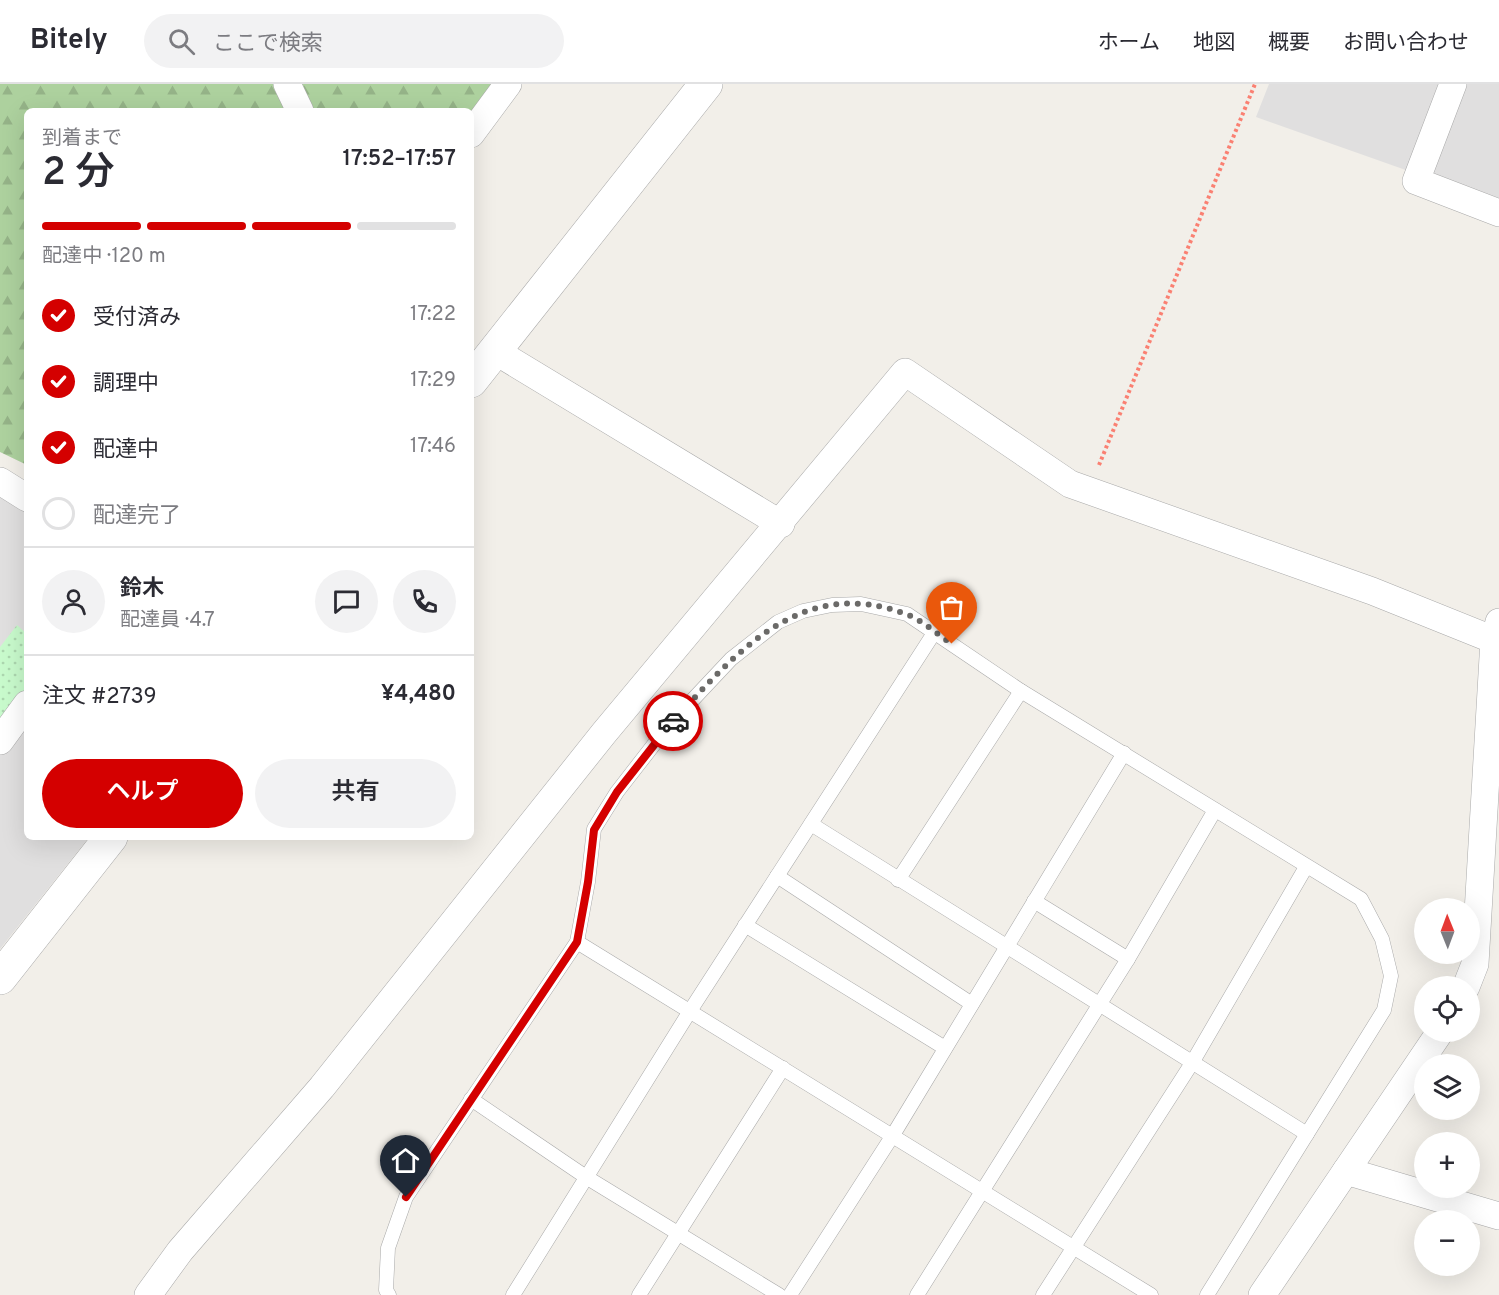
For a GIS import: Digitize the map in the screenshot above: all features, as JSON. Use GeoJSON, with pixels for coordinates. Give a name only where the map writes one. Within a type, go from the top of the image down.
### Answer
{"type":"FeatureCollection","features":[{"type":"Feature","properties":{"kind":"street"},"geometry":{"type":"LineString","coordinates":[[287,84],[299,108]]}},
{"type":"Feature","properties":{"kind":"street"},"geometry":{"type":"LineString","coordinates":[[474,130],[508,84]]}},
{"type":"Feature","properties":{"kind":"street"},"geometry":{"type":"LineString","coordinates":[[474,377],[706,84]]}},
{"type":"Feature","properties":{"kind":"street"},"geometry":{"type":"LineString","coordinates":[[1453,84],[1416,181],[1499,213]]}},
{"type":"Feature","properties":{"kind":"street"},"geometry":{"type":"LineString","coordinates":[[495,351],[781,524]]}},
{"type":"Feature","properties":{"kind":"street"},"geometry":{"type":"LineString","coordinates":[[148,1295],[180,1251],[322,1087],[604,733],[781,524],[905,372],[1070,484],[1372,591],[1497,632],[1490,857],[1475,964],[1470,976]]}},
{"type":"Feature","properties":{"kind":"street"},"geometry":{"type":"LineString","coordinates":[[0,481],[24,496]]}},
{"type":"Feature","properties":{"kind":"street"},"geometry":{"type":"LineString","coordinates":[[0,741],[24,708]]}},
{"type":"Feature","properties":{"kind":"street"},"geometry":{"type":"LineString","coordinates":[[0,978],[109,840]]}},
{"type":"Feature","properties":{"kind":"street"},"geometry":{"type":"LineString","coordinates":[[1262,1295],[1433,1042]]}},
{"type":"Feature","properties":{"kind":"street"},"geometry":{"type":"LineString","coordinates":[[1346,1171],[1499,1216]]}},
{"type":"Feature","properties":{"kind":"lane"},"geometry":{"type":"LineString","coordinates":[[389,1295],[386,1290],[387,1248],[406,1197],[577,942],[588,882],[594,830],[617,792],[669,725],[731,659],[778,622],[803,611],[832,605],[861,604],[907,614],[1021,691],[1361,899],[1382,939],[1391,976],[1384,1010],[1207,1295]]}},
{"type":"Feature","properties":{"kind":"lane"},"geometry":{"type":"LineString","coordinates":[[513,1295],[690,1011],[934,633]]}},
{"type":"Feature","properties":{"kind":"lane"},"geometry":{"type":"LineString","coordinates":[[898,880],[1021,691]]}},
{"type":"Feature","properties":{"kind":"lane"},"geometry":{"type":"LineString","coordinates":[[790,1295],[892,1136],[1124,753]]}},
{"type":"Feature","properties":{"kind":"lane"},"geometry":{"type":"LineString","coordinates":[[917,1295],[1128,959],[1215,810]]}},
{"type":"Feature","properties":{"kind":"lane"},"geometry":{"type":"LineString","coordinates":[[811,824],[1006,948],[1307,1134]]}},
{"type":"Feature","properties":{"kind":"lane"},"geometry":{"type":"LineString","coordinates":[[1043,1295],[1072,1246],[1192,1063],[1306,867]]}},
{"type":"Feature","properties":{"kind":"lane"},"geometry":{"type":"LineString","coordinates":[[777,876],[972,1004]]}},
{"type":"Feature","properties":{"kind":"lane"},"geometry":{"type":"LineString","coordinates":[[1034,901],[1128,959]]}},
{"type":"Feature","properties":{"kind":"lane"},"geometry":{"type":"LineString","coordinates":[[745,926],[945,1048]]}},
{"type":"Feature","properties":{"kind":"lane"},"geometry":{"type":"LineString","coordinates":[[577,942],[1151,1295]]}},
{"type":"Feature","properties":{"kind":"lane"},"geometry":{"type":"LineString","coordinates":[[639,1295],[783,1068]]}},
{"type":"Feature","properties":{"kind":"lane"},"geometry":{"type":"LineString","coordinates":[[471,1099],[586,1177],[779,1295]]}},
{"type":"Feature","properties":{"kind":"path"},"geometry":{"type":"LineString","coordinates":[[1089,491],[1255,84]]}},
{"type":"Feature","properties":{"kind":"shaded area"},"geometry":{"type":"Polygon","coordinates":[[[1269,84],[1499,84],[1499,203],[1256,117],[1269,84]]]}},
{"type":"Feature","properties":{"kind":"shaded area"},"geometry":{"type":"Polygon","coordinates":[[[0,470],[24,482],[24,840],[87,840],[0,949],[0,470]]]}},
{"type":"Feature","properties":{"kind":"green space"},"geometry":{"type":"Polygon","coordinates":[[[0,84],[501,84],[474,115],[474,108],[24,108],[24,464],[0,452],[0,84]]]}},
{"type":"Feature","properties":{"kind":"green space"},"geometry":{"type":"Polygon","coordinates":[[[17,625],[24,631],[24,699],[0,721],[0,647],[17,625]]]}},
{"type":"Feature","properties":{"kind":"way so far"},"geometry":{"type":"LineString","coordinates":[[673,721],[731,659],[778,622],[803,611],[832,605],[861,604],[907,614],[952,644]]}},
{"type":"Feature","properties":{"kind":"route"},"geometry":{"type":"LineString","coordinates":[[406,1197],[577,942],[588,882],[594,830],[617,792],[673,721]]}}]}
